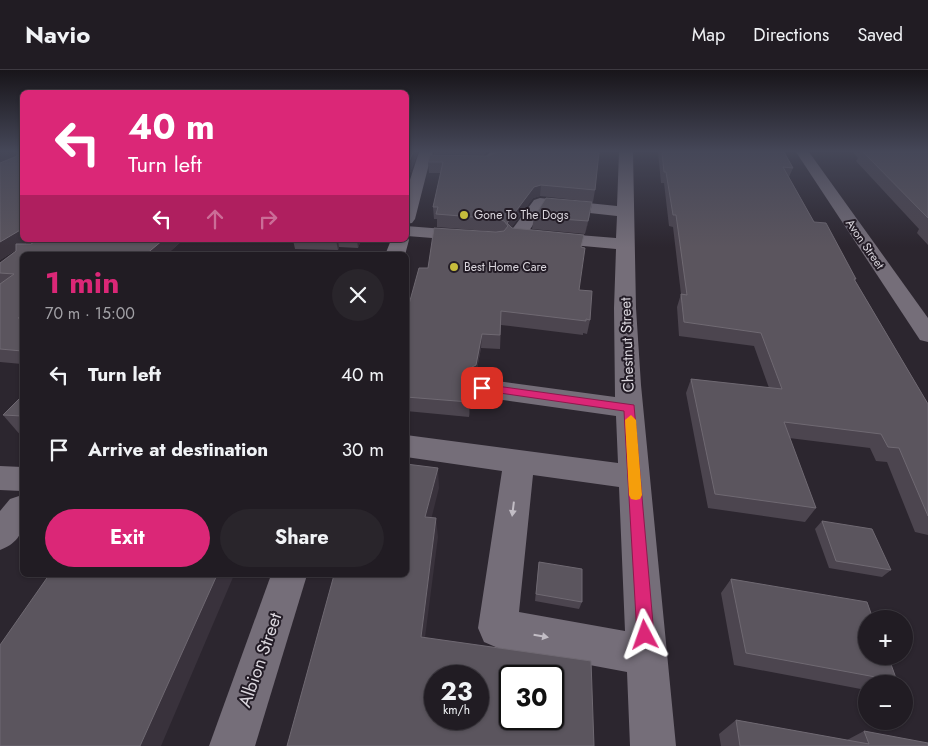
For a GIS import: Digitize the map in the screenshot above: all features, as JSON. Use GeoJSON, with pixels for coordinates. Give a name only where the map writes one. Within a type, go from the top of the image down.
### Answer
{"type":"FeatureCollection","features":[{"type":"Feature","properties":{"kind":"street"},"geometry":{"type":"LineString","coordinates":[[409,210],[417,184]]}},
{"type":"Feature","properties":{"kind":"street","name":"Chestnut Street"},"geometry":{"type":"LineString","coordinates":[[626,184],[626,308],[630,408],[653,746]]}},
{"type":"Feature","properties":{"kind":"street","name":"Avon Street"},"geometry":{"type":"LineString","coordinates":[[824,184],[928,336]]}},
{"type":"Feature","properties":{"kind":"street"},"geometry":{"type":"LineString","coordinates":[[626,212],[540,203],[517,235],[626,244]]}},
{"type":"Feature","properties":{"kind":"street"},"geometry":{"type":"LineString","coordinates":[[409,231],[486,238]]}},
{"type":"Feature","properties":{"kind":"street"},"geometry":{"type":"LineString","coordinates":[[482,388],[630,408]]}},
{"type":"Feature","properties":{"kind":"street"},"geometry":{"type":"LineString","coordinates":[[409,446],[634,477]]}},
{"type":"Feature","properties":{"kind":"street"},"geometry":{"type":"LineString","coordinates":[[519,461],[498,628],[647,655]]}},
{"type":"Feature","properties":{"kind":"street"},"geometry":{"type":"LineString","coordinates":[[0,478],[20,480]]}},
{"type":"Feature","properties":{"kind":"street"},"geometry":{"type":"LineString","coordinates":[[0,535],[20,511]]}},
{"type":"Feature","properties":{"kind":"street","name":"Albion Street"},"geometry":{"type":"LineString","coordinates":[[232,746],[288,577]]}},
{"type":"Feature","properties":{"kind":"building"},"geometry":{"type":"Polygon","coordinates":[[[0,184],[20,184],[20,230],[0,242],[0,184]]]}},
{"type":"Feature","properties":{"kind":"building"},"geometry":{"type":"Polygon","coordinates":[[[438,184],[596,184],[595,190],[541,185],[534,187],[507,223],[512,228],[584,235],[581,247],[585,248],[579,290],[592,291],[590,320],[501,311],[500,335],[482,334],[476,365],[468,373],[473,381],[469,402],[409,397],[409,304],[419,268],[428,268],[434,228],[496,232],[504,231],[508,226],[504,221],[497,219],[436,214],[438,207],[433,207],[438,184]]]}},
{"type":"Feature","properties":{"kind":"building"},"geometry":{"type":"Polygon","coordinates":[[[668,184],[792,184],[814,222],[826,223],[856,279],[854,279],[928,404],[928,516],[899,448],[888,447],[881,434],[784,422],[816,508],[715,494],[691,379],[782,389],[761,333],[684,322],[681,294],[687,295],[676,215],[673,215],[668,184]]]}},
{"type":"Feature","properties":{"kind":"building"},"geometry":{"type":"Polygon","coordinates":[[[894,184],[928,184],[928,218],[894,184]]]}},
{"type":"Feature","properties":{"kind":"building"},"geometry":{"type":"Polygon","coordinates":[[[546,198],[592,202],[588,221],[534,217],[546,198]]]}},
{"type":"Feature","properties":{"kind":"building"},"geometry":{"type":"Polygon","coordinates":[[[34,242],[161,242],[149,252],[20,252],[20,316],[18,318],[20,318],[20,351],[0,349],[0,284],[14,274],[0,273],[0,263],[16,251],[16,244],[31,244],[34,242]]]}},
{"type":"Feature","properties":{"kind":"building"},"geometry":{"type":"Polygon","coordinates":[[[20,398],[20,416],[3,415],[20,398]]]}},
{"type":"Feature","properties":{"kind":"building"},"geometry":{"type":"Polygon","coordinates":[[[409,464],[438,468],[425,517],[436,518],[421,637],[591,661],[594,746],[287,746],[333,577],[409,577],[409,464]]]}},
{"type":"Feature","properties":{"kind":"building"},"geometry":{"type":"Polygon","coordinates":[[[822,521],[872,529],[891,570],[836,561],[822,521]]]}},
{"type":"Feature","properties":{"kind":"building"},"geometry":{"type":"Polygon","coordinates":[[[539,562],[582,569],[582,602],[536,594],[539,562]]]}},
{"type":"Feature","properties":{"kind":"building"},"geometry":{"type":"Polygon","coordinates":[[[48,577],[216,577],[140,746],[0,746],[0,645],[48,577]]]}},
{"type":"Feature","properties":{"kind":"building"},"geometry":{"type":"Polygon","coordinates":[[[731,579],[867,602],[870,610],[858,610],[858,665],[891,665],[895,675],[865,675],[746,653],[731,579]]]}},
{"type":"Feature","properties":{"kind":"building"},"geometry":{"type":"Polygon","coordinates":[[[736,720],[869,744],[864,731],[928,743],[928,746],[740,746],[736,720]]]}},
{"type":"Feature","properties":{"kind":"slow traffic"},"geometry":{"type":"LineString","coordinates":[[631,420],[636,495]]}},
{"type":"Feature","properties":{"kind":"place","name":"Gone To The Dogs"},"geometry":{"type":"Point","coordinates":[464,215]}},
{"type":"Feature","properties":{"kind":"place","name":"Best Home Care"},"geometry":{"type":"Point","coordinates":[454,267]}},
{"type":"Feature","properties":{"kind":"route"},"geometry":{"type":"LineString","coordinates":[[482,388],[630,408],[645,635]]}}]}
